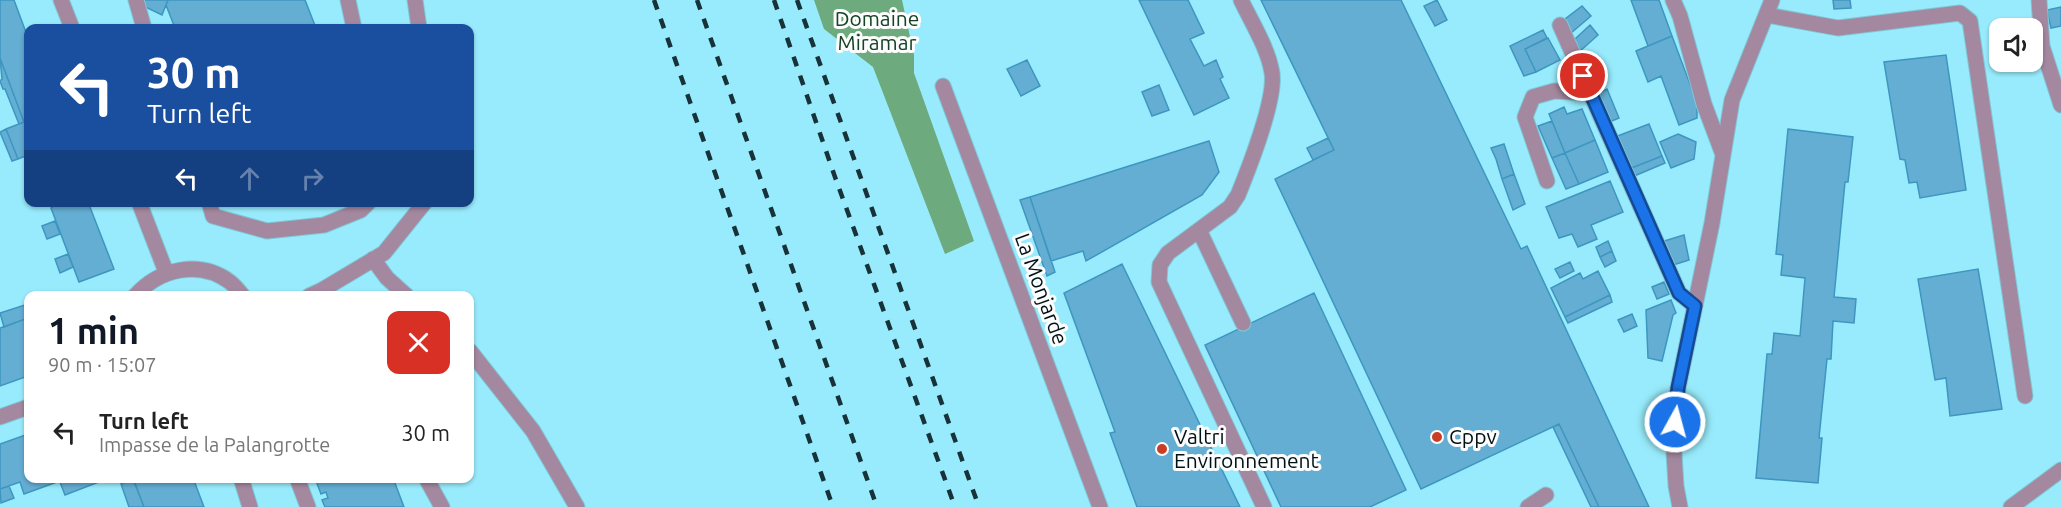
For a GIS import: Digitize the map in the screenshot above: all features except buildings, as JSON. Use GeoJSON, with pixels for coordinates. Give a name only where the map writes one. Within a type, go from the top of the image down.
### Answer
{"type":"FeatureCollection","features":[{"type":"Feature","properties":{"kind":"street"},"geometry":{"type":"LineString","coordinates":[[61,0],[70,24]]}},
{"type":"Feature","properties":{"kind":"street"},"geometry":{"type":"LineString","coordinates":[[136,0],[143,24]]}},
{"type":"Feature","properties":{"kind":"street"},"geometry":{"type":"LineString","coordinates":[[348,0],[353,24]]}},
{"type":"Feature","properties":{"kind":"street"},"geometry":{"type":"LineString","coordinates":[[415,0],[418,24]]}},
{"type":"Feature","properties":{"kind":"street"},"geometry":{"type":"LineString","coordinates":[[1241,0],[1264,47],[1272,73],[1272,95],[1238,195],[1230,207],[1168,253],[1160,265],[1159,282],[1264,507]]}},
{"type":"Feature","properties":{"kind":"street"},"geometry":{"type":"LineString","coordinates":[[1673,0],[1680,16],[1704,104],[1723,155]]}},
{"type":"Feature","properties":{"kind":"street"},"geometry":{"type":"LineString","coordinates":[[1680,507],[1676,486],[1675,422],[1678,388],[1732,99],[1772,0]]}},
{"type":"Feature","properties":{"kind":"street"},"geometry":{"type":"LineString","coordinates":[[2039,0],[2042,46],[2061,105]]}},
{"type":"Feature","properties":{"kind":"street"},"geometry":{"type":"LineString","coordinates":[[1767,15],[1838,28],[1960,13],[1970,21],[2025,396]]}},
{"type":"Feature","properties":{"kind":"street"},"geometry":{"type":"LineString","coordinates":[[1560,26],[1679,293],[1695,306]]}},
{"type":"Feature","properties":{"kind":"street","name":"La Monjarde"},"geometry":{"type":"LineString","coordinates":[[943,86],[1100,507]]}},
{"type":"Feature","properties":{"kind":"street"},"geometry":{"type":"LineString","coordinates":[[1547,181],[1525,117],[1533,97],[1554,91],[1590,93]]}},
{"type":"Feature","properties":{"kind":"street"},"geometry":{"type":"LineString","coordinates":[[141,207],[166,272]]}},
{"type":"Feature","properties":{"kind":"street"},"geometry":{"type":"LineString","coordinates":[[210,207],[213,216],[267,231],[324,225],[364,207]]}},
{"type":"Feature","properties":{"kind":"street"},"geometry":{"type":"LineString","coordinates":[[320,291],[384,253],[421,207]]}},
{"type":"Feature","properties":{"kind":"street"},"geometry":{"type":"LineString","coordinates":[[1199,230],[1243,323]]}},
{"type":"Feature","properties":{"kind":"street"},"geometry":{"type":"LineString","coordinates":[[373,259],[387,278],[401,291]]}},
{"type":"Feature","properties":{"kind":"street"},"geometry":{"type":"LineString","coordinates":[[139,291],[145,284],[166,272],[188,269],[210,272],[230,282],[238,291]]}},
{"type":"Feature","properties":{"kind":"street"},"geometry":{"type":"LineString","coordinates":[[474,356],[533,431],[578,507]]}},
{"type":"Feature","properties":{"kind":"street"},"geometry":{"type":"LineString","coordinates":[[0,417],[24,408]]}},
{"type":"Feature","properties":{"kind":"street"},"geometry":{"type":"LineString","coordinates":[[2011,507],[2061,470]]}},
{"type":"Feature","properties":{"kind":"street"},"geometry":{"type":"LineString","coordinates":[[243,483],[250,507]]}},
{"type":"Feature","properties":{"kind":"street"},"geometry":{"type":"LineString","coordinates":[[299,483],[308,507]]}},
{"type":"Feature","properties":{"kind":"street"},"geometry":{"type":"LineString","coordinates":[[429,483],[442,507]]}},
{"type":"Feature","properties":{"kind":"street"},"geometry":{"type":"LineString","coordinates":[[1528,507],[1546,495]]}},
{"type":"Feature","properties":{"kind":"green space","name":"Domaine Miramar"},"geometry":{"type":"Polygon","coordinates":[[[814,0],[902,0],[914,55],[914,73],[974,241],[945,254],[873,67],[824,29],[814,0]]]}},
{"type":"Feature","properties":{"kind":"railway"},"geometry":{"type":"LineString","coordinates":[[654,0],[833,507]]}},
{"type":"Feature","properties":{"kind":"railway"},"geometry":{"type":"LineString","coordinates":[[697,0],[877,507]]}},
{"type":"Feature","properties":{"kind":"railway"},"geometry":{"type":"LineString","coordinates":[[774,0],[835,177],[955,507]]}},
{"type":"Feature","properties":{"kind":"railway"},"geometry":{"type":"LineString","coordinates":[[797,0],[979,507]]}},
{"type":"Feature","properties":{"kind":"place","name":"Cppv"},"geometry":{"type":"Point","coordinates":[1437,437]}},
{"type":"Feature","properties":{"kind":"place","name":"Valtri Environnement"},"geometry":{"type":"Point","coordinates":[1162,449]}},
{"type":"Feature","properties":{"kind":"route"},"geometry":{"type":"LineString","coordinates":[[1583,76],[1679,293],[1695,306],[1678,388],[1675,422]]}}]}
